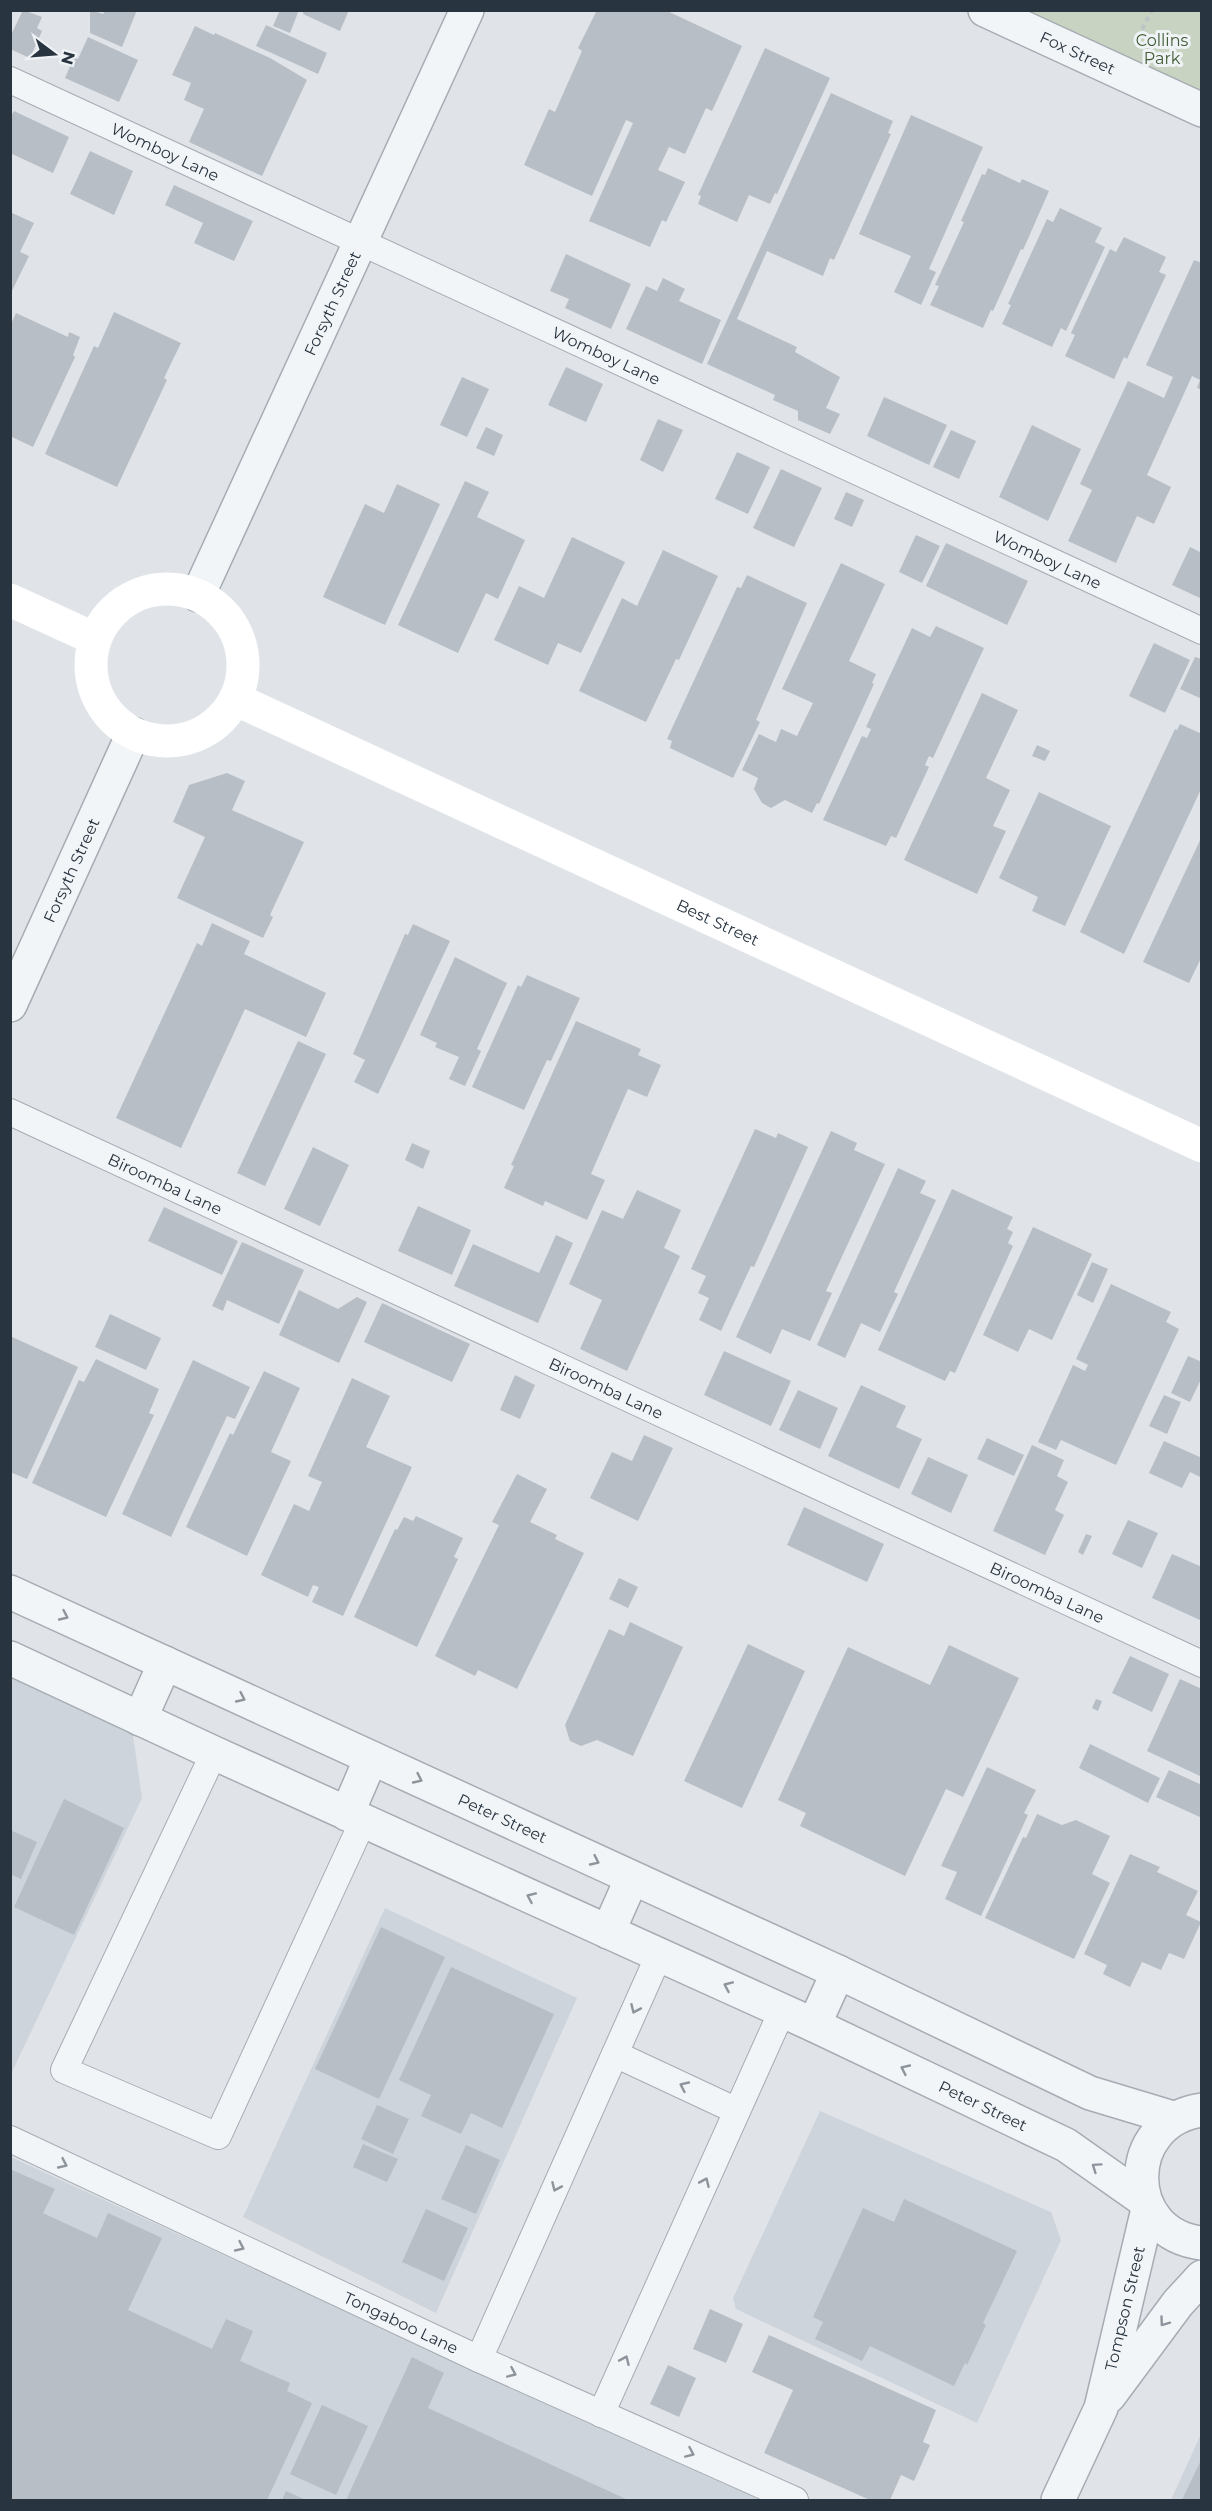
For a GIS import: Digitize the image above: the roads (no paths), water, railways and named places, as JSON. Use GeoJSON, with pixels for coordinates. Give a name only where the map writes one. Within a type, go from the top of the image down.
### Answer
{"type":"FeatureCollection","features":[{"type":"Feature","properties":{"kind":"street","name":"Forsyth Street"},"geometry":{"type":"LineString","coordinates":[[198,595],[467,10]]}},
{"type":"Feature","properties":{"kind":"street","name":"Fox Street"},"geometry":{"type":"LineString","coordinates":[[985,10],[1202,110]]}},
{"type":"Feature","properties":{"kind":"street"},"geometry":{"type":"LineString","coordinates":[[173,588],[198,595],[219,609],[234,628],[243,652],[242,677],[235,699],[221,720],[201,734],[179,741],[156,741],[133,734],[115,721],[101,704],[93,683],[90,661],[95,639],[108,617],[126,601],[148,591],[173,588]]}},
{"type":"Feature","properties":{"kind":"street"},"geometry":{"type":"LineString","coordinates":[[10,600],[95,639]]}},
{"type":"Feature","properties":{"kind":"street","name":"Best Street"},"geometry":{"type":"LineString","coordinates":[[235,699],[1202,1146]]}},
{"type":"Feature","properties":{"kind":"street","name":"Forsyth Street"},"geometry":{"type":"LineString","coordinates":[[10,1005],[133,734]]}},
{"type":"Feature","properties":{"kind":"street","name":"Peter Street"},"geometry":{"type":"LineString","coordinates":[[10,1592],[838,1972],[1090,2093],[1192,2109]]}},
{"type":"Feature","properties":{"kind":"street","name":"Peter Street"},"geometry":{"type":"LineString","coordinates":[[10,1658],[814,2025],[1066,2145],[1146,2204],[1161,2225],[1179,2237],[1202,2243]]}},
{"type":"Feature","properties":{"kind":"street"},"geometry":{"type":"LineString","coordinates":[[140,1719],[165,1663]]}},
{"type":"Feature","properties":{"kind":"street"},"geometry":{"type":"LineString","coordinates":[[355,1817],[371,1758]]}},
{"type":"Feature","properties":{"kind":"street"},"geometry":{"type":"LineString","coordinates":[[608,1932],[632,1878]]}},
{"type":"Feature","properties":{"kind":"street"},"geometry":{"type":"LineString","coordinates":[[814,2025],[838,1972]]}},
{"type":"Feature","properties":{"kind":"street","name":"Tompson Street"},"geometry":{"type":"LineString","coordinates":[[1101,2408],[1146,2204],[1141,2177],[1144,2154],[1156,2134],[1192,2109]]}},
{"type":"Feature","properties":{"kind":"street","name":"Tompson Street"},"geometry":{"type":"LineString","coordinates":[[1058,2500],[1101,2408],[1178,2303],[1202,2277]]}},
{"type":"Feature","properties":{"kind":"lane","name":"Womboy Lane"},"geometry":{"type":"LineString","coordinates":[[10,81],[1202,631]]}},
{"type":"Feature","properties":{"kind":"lane","name":"Biroomba Lane"},"geometry":{"type":"LineString","coordinates":[[10,1112],[1202,1664]]}},
{"type":"Feature","properties":{"kind":"lane"},"geometry":{"type":"LineString","coordinates":[[214,1753],[64,2070],[218,2136],[355,1817]]}},
{"type":"Feature","properties":{"kind":"lane"},"geometry":{"type":"LineString","coordinates":[[479,2359],[659,1955]]}},
{"type":"Feature","properties":{"kind":"lane"},"geometry":{"type":"LineString","coordinates":[[601,2414],[782,2011]]}},
{"type":"Feature","properties":{"kind":"lane"},"geometry":{"type":"LineString","coordinates":[[615,2054],[737,2111]]}},
{"type":"Feature","properties":{"kind":"lane","name":"Tongaboo Lane"},"geometry":{"type":"LineString","coordinates":[[10,2139],[479,2359],[795,2500]]}},
{"type":"Feature","properties":{"kind":"park label","name":"Collins Park"},"geometry":{"type":"Point","coordinates":[1162,49]}}]}
